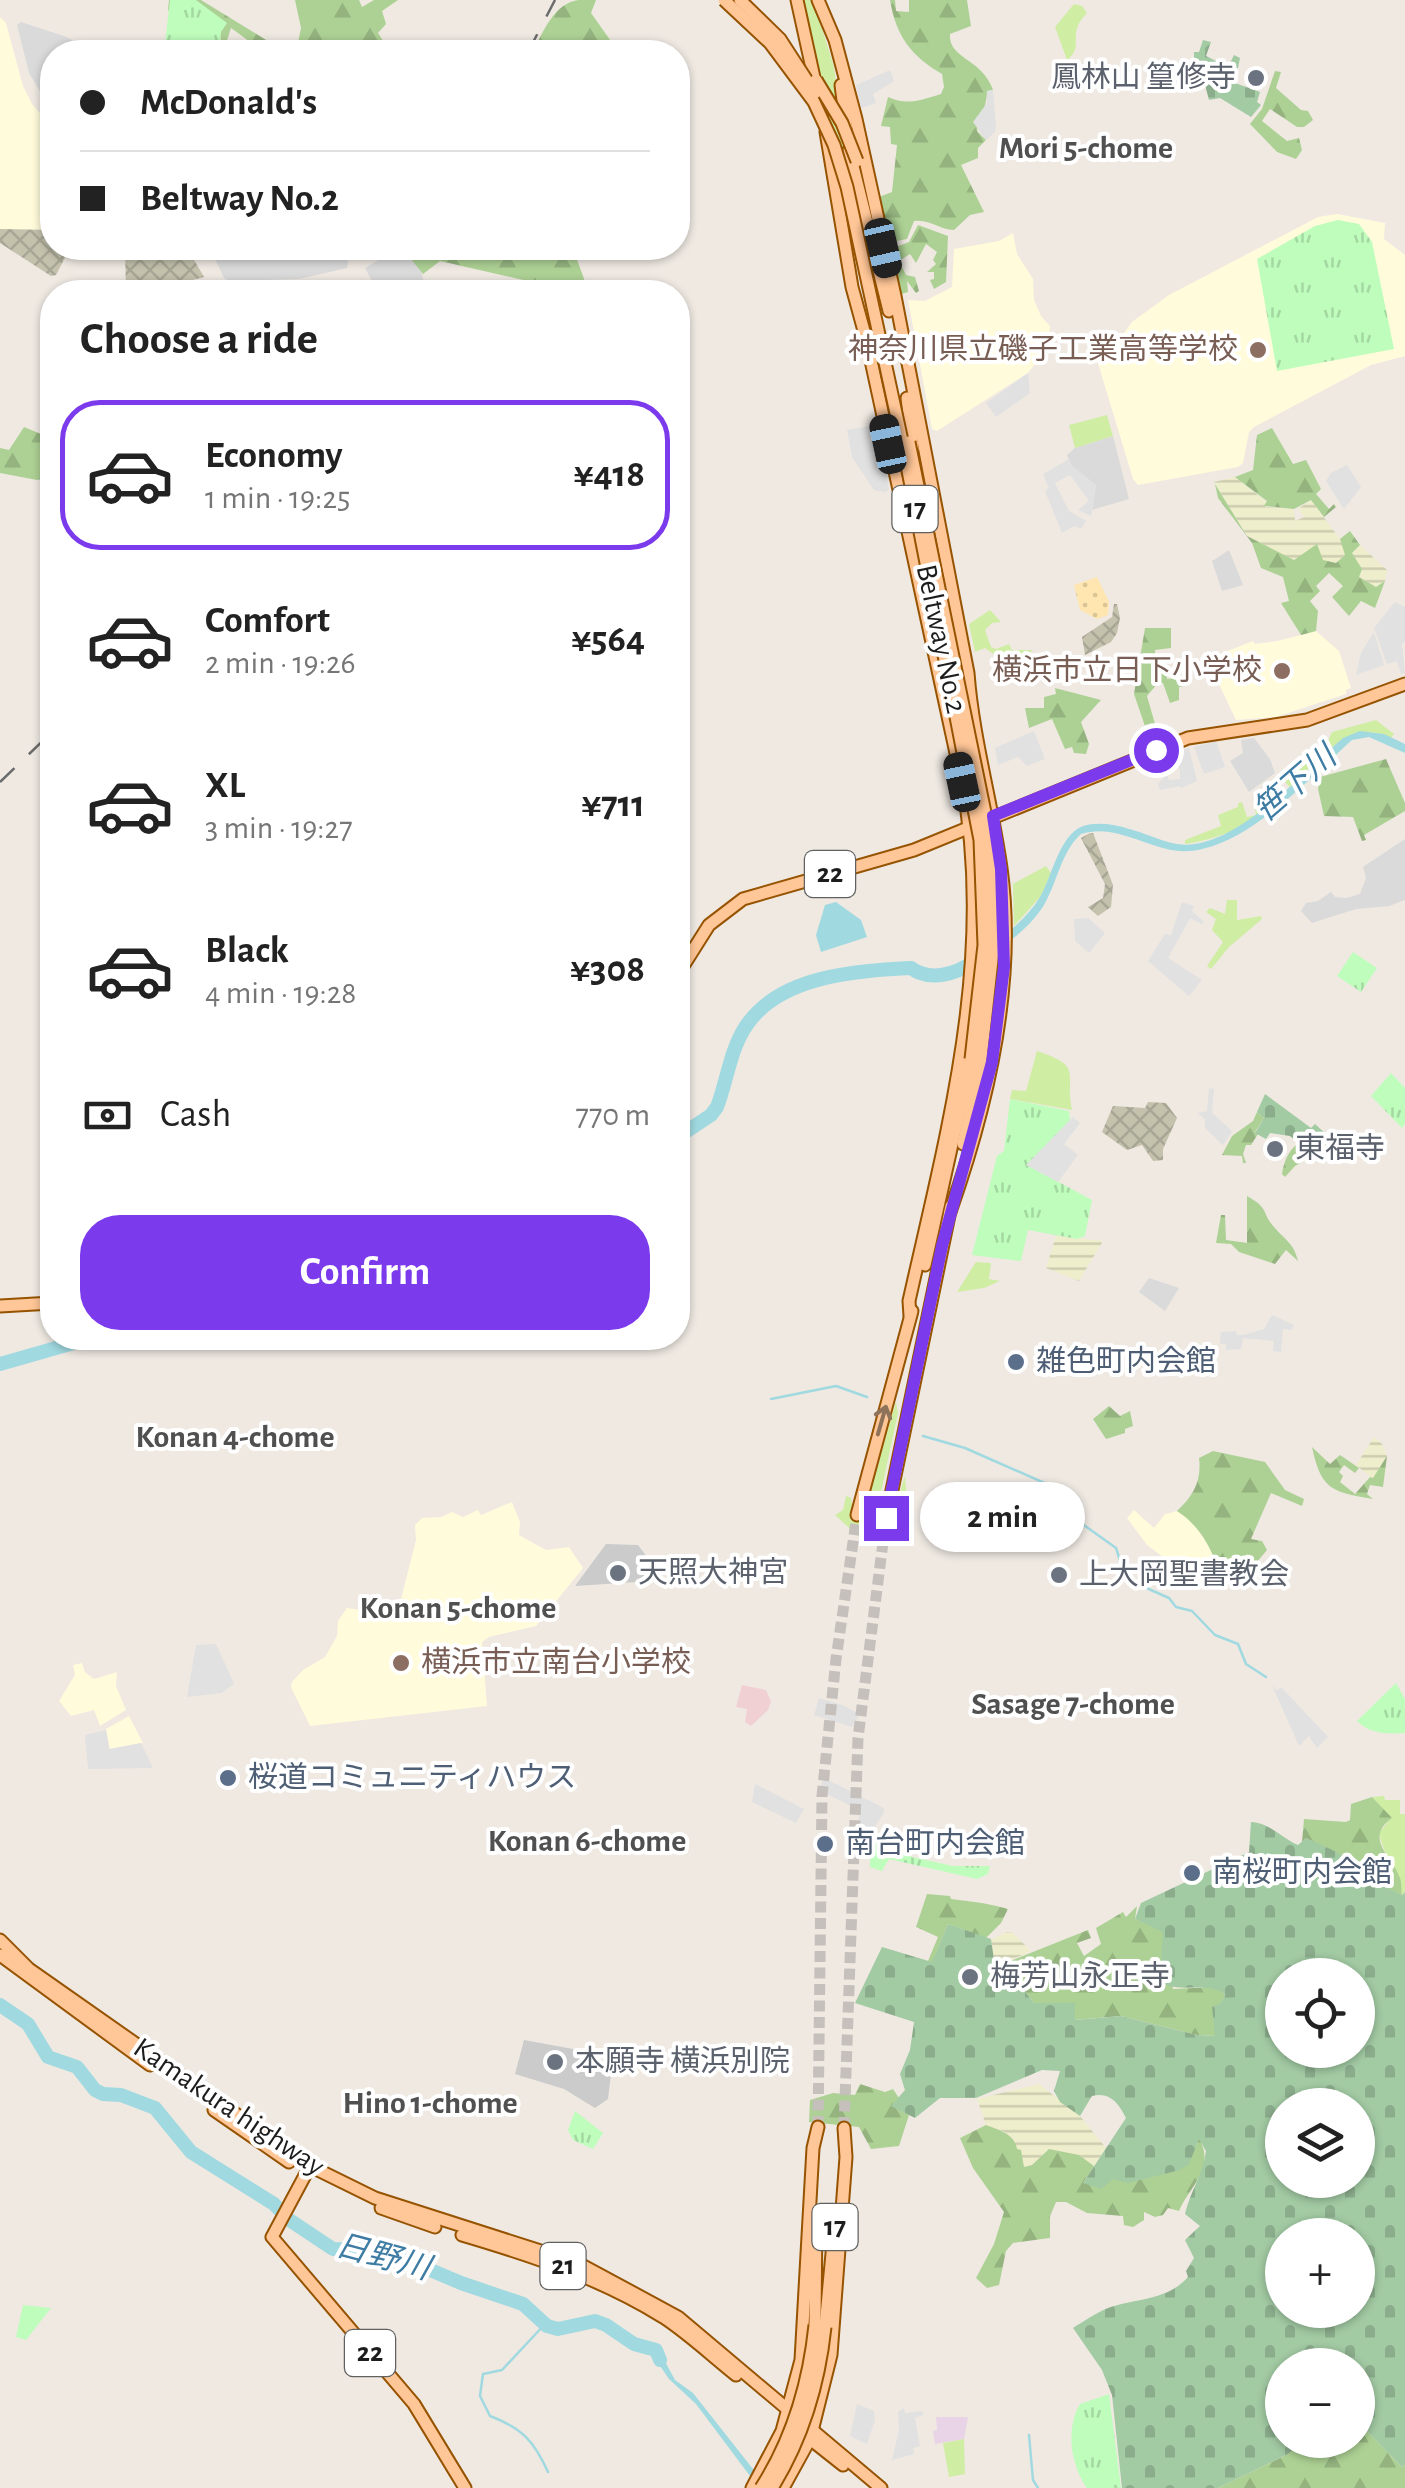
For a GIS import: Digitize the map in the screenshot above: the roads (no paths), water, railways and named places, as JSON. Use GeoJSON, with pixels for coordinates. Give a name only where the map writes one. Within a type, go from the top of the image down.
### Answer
{"type":"FeatureCollection","features":[{"type":"Feature","properties":{"kind":"main road","name":"Beltway No.2"},"geometry":{"type":"LineString","coordinates":[[724,0],[779,53],[828,128],[845,177],[910,462]]}},
{"type":"Feature","properties":{"kind":"main road","name":"Beltway No.2"},"geometry":{"type":"LineString","coordinates":[[740,0],[780,39],[826,110],[848,164],[990,837],[994,942],[976,1060],[950,1212],[886,1518]]}},
{"type":"Feature","properties":{"kind":"main road","name":"Beltway No.2"},"geometry":{"type":"LineString","coordinates":[[797,0],[842,216],[852,287],[946,703],[968,826]]}},
{"type":"Feature","properties":{"kind":"main road","name":"Beltway No.2"},"geometry":{"type":"LineString","coordinates":[[818,0],[848,83],[895,306],[968,673],[1001,869],[1004,967],[988,1083],[950,1212]]}},
{"type":"Feature","properties":{"kind":"main road"},"geometry":{"type":"LineString","coordinates":[[804,31],[836,144],[888,408],[910,462]]}},
{"type":"Feature","properties":{"kind":"main road"},"geometry":{"type":"LineString","coordinates":[[831,32],[863,215],[888,302],[908,405],[910,462]]}},
{"type":"Feature","properties":{"kind":"main road"},"geometry":{"type":"LineString","coordinates":[[780,39],[808,69],[842,123],[857,160],[895,306]]}},
{"type":"Feature","properties":{"kind":"main road"},"geometry":{"type":"LineString","coordinates":[[809,96],[845,204],[867,342]]}},
{"type":"Feature","properties":{"kind":"main road"},"geometry":{"type":"LineString","coordinates":[[968,673],[996,792],[1010,810]]}},
{"type":"Feature","properties":{"kind":"main road","name":"22"},"geometry":{"type":"LineString","coordinates":[[690,955],[721,912],[743,898],[890,858],[1188,738],[1307,720],[1405,684]]}},
{"type":"Feature","properties":{"kind":"main road"},"geometry":{"type":"LineString","coordinates":[[972,898],[979,848],[993,816]]}},
{"type":"Feature","properties":{"kind":"main road","name":"17"},"geometry":{"type":"LineString","coordinates":[[910,1316],[909,1301],[959,1069],[970,989],[972,898],[968,826]]}},
{"type":"Feature","properties":{"kind":"main road","name":"Beltway No.2"},"geometry":{"type":"LineString","coordinates":[[857,1515],[976,1060]]}},
{"type":"Feature","properties":{"kind":"main road"},"geometry":{"type":"LineString","coordinates":[[0,1306],[40,1304]]}},
{"type":"Feature","properties":{"kind":"main road","name":"Kamakura highway"},"geometry":{"type":"LineString","coordinates":[[0,1940],[30,1969],[309,2170]]}},
{"type":"Feature","properties":{"kind":"main road","name":"Kamakura highway"},"geometry":{"type":"LineString","coordinates":[[0,1954],[247,2134],[309,2170],[402,2216],[547,2260],[608,2287],[673,2324],[788,2415],[869,2488]]}},
{"type":"Feature","properties":{"kind":"main road","name":"17"},"geometry":{"type":"LineString","coordinates":[[760,2488],[798,2412],[820,2326],[818,2127],[813,2148],[801,2360],[788,2415]]}},
{"type":"Feature","properties":{"kind":"main road","name":"17"},"geometry":{"type":"LineString","coordinates":[[772,2488],[805,2421],[815,2386],[844,2128],[846,2158],[837,2304],[828,2369],[811,2435]]}},
{"type":"Feature","properties":{"kind":"main road","name":"22"},"geometry":{"type":"LineString","coordinates":[[309,2170],[272,2237],[414,2404],[465,2488]]}},
{"type":"Feature","properties":{"kind":"main road"},"geometry":{"type":"LineString","coordinates":[[752,2488],[788,2415]]}},
{"type":"Feature","properties":{"kind":"main road"},"geometry":{"type":"LineString","coordinates":[[783,2488],[811,2435]]}},
{"type":"Feature","properties":{"kind":"main road","name":"Kamakura highway"},"geometry":{"type":"LineString","coordinates":[[811,2435],[880,2488]]}},
{"type":"Feature","properties":{"kind":"water"},"geometry":{"type":"Polygon","coordinates":[[[1360,731],[1384,734],[1405,744],[1405,753],[1369,737],[1352,740],[1269,814],[1220,843],[1195,850],[1171,850],[1104,831],[1081,834],[1036,916],[1005,945],[958,976],[960,968],[1033,908],[1062,847],[1083,826],[1128,828],[1172,843],[1194,844],[1217,838],[1287,790],[1343,738],[1360,731]]]}},
{"type":"Feature","properties":{"kind":"water"},"geometry":{"type":"Polygon","coordinates":[[[836,902],[861,920],[867,937],[821,952],[816,935],[825,905],[836,902]]]}},
{"type":"Feature","properties":{"kind":"water"},"geometry":{"type":"Polygon","coordinates":[[[653,2347],[675,2380],[693,2393],[768,2488],[759,2488],[696,2404],[669,2379],[650,2351],[653,2347]]]}},
{"type":"Feature","properties":{"kind":"waterway","name":"笹下川"},"geometry":{"type":"LineString","coordinates":[[690,1129],[717,1107],[732,1055],[746,1026],[779,996],[799,986],[844,974],[911,968],[926,975],[943,975],[973,962]]}},
{"type":"Feature","properties":{"kind":"waterway","name":"笹下川"},"geometry":{"type":"LineString","coordinates":[[0,1364],[49,1350]]}},
{"type":"Feature","properties":{"kind":"waterway"},"geometry":{"type":"LineString","coordinates":[[771,1399],[836,1386],[867,1397]]}},
{"type":"Feature","properties":{"kind":"waterway"},"geometry":{"type":"LineString","coordinates":[[923,1436],[965,1448],[1065,1492],[1081,1523],[1116,1548],[1126,1579],[1169,1598],[1176,1607],[1192,1611],[1215,1635],[1238,1644],[1246,1664],[1266,1677]]}},
{"type":"Feature","properties":{"kind":"waterway","name":"日野川"},"geometry":{"type":"LineString","coordinates":[[0,2005],[28,2024],[48,2057],[77,2067],[103,2094],[121,2095],[155,2108],[191,2152],[274,2204],[288,2219],[333,2249],[383,2250],[523,2304],[547,2326],[558,2329],[595,2321],[634,2344],[656,2350],[660,2360]]}},
{"type":"Feature","properties":{"kind":"waterway"},"geometry":{"type":"LineString","coordinates":[[545,2324],[502,2370],[483,2374],[480,2396],[490,2416],[526,2437],[548,2472]]}},
{"type":"Feature","properties":{"kind":"waterway"},"geometry":{"type":"LineString","coordinates":[[1029,2435],[1033,2480],[1038,2488]]}},
{"type":"Feature","properties":{"kind":"tunnel"},"geometry":{"type":"LineString","coordinates":[[818,2127],[822,1796],[836,1659],[857,1515]]}},
{"type":"Feature","properties":{"kind":"tunnel"},"geometry":{"type":"LineString","coordinates":[[844,2128],[858,1738],[886,1519]]}},
{"type":"Feature","properties":{"kind":"railway"},"geometry":{"type":"LineString","coordinates":[[534,40],[555,0]]}},
{"type":"Feature","properties":{"kind":"railway"},"geometry":{"type":"LineString","coordinates":[[0,782],[40,744]]}},
{"type":"Feature","properties":{"kind":"place","name":"鳳林山 篁修寺"},"geometry":{"type":"Point","coordinates":[1256,78]}},
{"type":"Feature","properties":{"kind":"place","name":"神奈川県立磯子工業高等学校"},"geometry":{"type":"Point","coordinates":[1258,350]}},
{"type":"Feature","properties":{"kind":"place","name":"横浜市立日下小学校"},"geometry":{"type":"Point","coordinates":[1282,671]}},
{"type":"Feature","properties":{"kind":"place","name":"東福寺"},"geometry":{"type":"Point","coordinates":[1275,1149]}},
{"type":"Feature","properties":{"kind":"place","name":"雑色町内会館"},"geometry":{"type":"Point","coordinates":[1016,1362]}},
{"type":"Feature","properties":{"kind":"place","name":"天照大神宮"},"geometry":{"type":"Point","coordinates":[618,1573]}},
{"type":"Feature","properties":{"kind":"place","name":"上大岡聖書教会"},"geometry":{"type":"Point","coordinates":[1059,1575]}},
{"type":"Feature","properties":{"kind":"place","name":"横浜市立南台小学校"},"geometry":{"type":"Point","coordinates":[401,1663]}},
{"type":"Feature","properties":{"kind":"place","name":"桜道コミュニティハウス"},"geometry":{"type":"Point","coordinates":[228,1778]}},
{"type":"Feature","properties":{"kind":"place","name":"南台町内会館"},"geometry":{"type":"Point","coordinates":[825,1844]}},
{"type":"Feature","properties":{"kind":"place","name":"南桜町内会館"},"geometry":{"type":"Point","coordinates":[1192,1873]}},
{"type":"Feature","properties":{"kind":"place","name":"梅芳山永正寺"},"geometry":{"type":"Point","coordinates":[970,1977]}},
{"type":"Feature","properties":{"kind":"place","name":"本願寺 横浜別院"},"geometry":{"type":"Point","coordinates":[555,2062]}},
{"type":"Feature","properties":{"kind":"district","name":"Mori 5-chome"},"geometry":{"type":"Point","coordinates":[1086,148]}},
{"type":"Feature","properties":{"kind":"district","name":"Konan 4-chome"},"geometry":{"type":"Point","coordinates":[235,1437]}},
{"type":"Feature","properties":{"kind":"district","name":"Konan 5-chome"},"geometry":{"type":"Point","coordinates":[458,1608]}},
{"type":"Feature","properties":{"kind":"district","name":"Sasage 7-chome"},"geometry":{"type":"Point","coordinates":[1073,1704]}},
{"type":"Feature","properties":{"kind":"district","name":"Konan 6-chome"},"geometry":{"type":"Point","coordinates":[587,1841]}},
{"type":"Feature","properties":{"kind":"district","name":"Hino 1-chome"},"geometry":{"type":"Point","coordinates":[430,2103]}}]}
